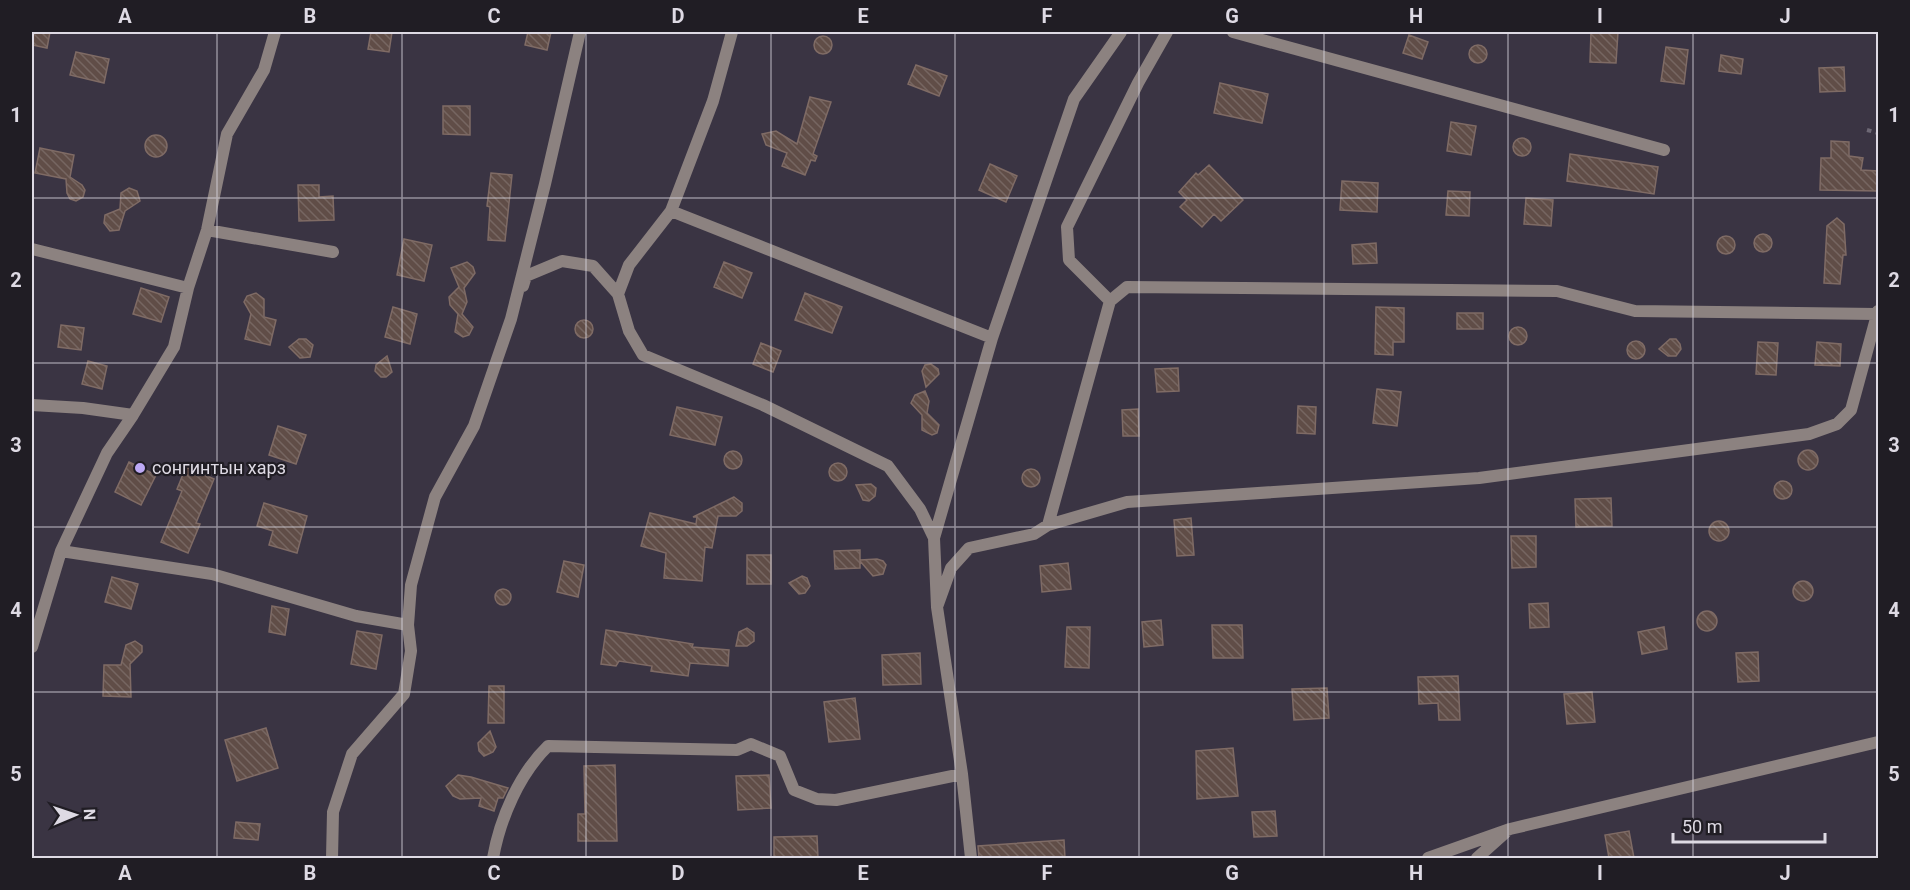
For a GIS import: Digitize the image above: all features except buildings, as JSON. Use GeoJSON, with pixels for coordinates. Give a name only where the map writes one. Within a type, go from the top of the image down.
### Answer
{"type":"FeatureCollection","features":[{"type":"Feature","properties":{"kind":"street"},"geometry":{"type":"LineString","coordinates":[[32,647],[61,551],[107,453],[134,415],[174,347],[188,288],[207,231],[227,134],[264,70],[275,32]]}},
{"type":"Feature","properties":{"kind":"street"},"geometry":{"type":"LineString","coordinates":[[511,319],[546,184],[580,32]]}},
{"type":"Feature","properties":{"kind":"street"},"geometry":{"type":"LineString","coordinates":[[618,294],[629,265],[671,211],[713,101],[732,32]]}},
{"type":"Feature","properties":{"kind":"street"},"geometry":{"type":"LineString","coordinates":[[971,858],[962,774],[937,607],[934,538],[993,339],[1074,99],[1121,32]]}},
{"type":"Feature","properties":{"kind":"street"},"geometry":{"type":"LineString","coordinates":[[1110,301],[1069,260],[1067,227],[1138,83],[1167,32]]}},
{"type":"Feature","properties":{"kind":"street"},"geometry":{"type":"LineString","coordinates":[[1233,32],[1664,150]]}},
{"type":"Feature","properties":{"kind":"street"},"geometry":{"type":"LineString","coordinates":[[671,211],[993,339]]}},
{"type":"Feature","properties":{"kind":"street"},"geometry":{"type":"LineString","coordinates":[[207,231],[333,252]]}},
{"type":"Feature","properties":{"kind":"street"},"geometry":{"type":"LineString","coordinates":[[32,249],[188,288]]}},
{"type":"Feature","properties":{"kind":"street"},"geometry":{"type":"LineString","coordinates":[[332,858],[333,813],[352,754],[404,694],[411,651],[408,625],[411,585],[435,497],[474,426],[526,276],[562,261],[593,266],[618,294],[629,331],[643,355],[763,405],[888,466],[920,509],[934,538]]}},
{"type":"Feature","properties":{"kind":"street"},"geometry":{"type":"LineString","coordinates":[[937,607],[951,568],[969,548],[1034,534],[1048,525],[1127,502],[1479,478],[1809,434],[1837,424],[1851,410],[1877,312],[1635,311],[1557,291],[1127,287],[1110,301],[1048,525]]}},
{"type":"Feature","properties":{"kind":"street"},"geometry":{"type":"LineString","coordinates":[[32,405],[83,408],[134,415]]}},
{"type":"Feature","properties":{"kind":"street"},"geometry":{"type":"LineString","coordinates":[[61,551],[212,574],[356,616],[408,625]]}},
{"type":"Feature","properties":{"kind":"street"},"geometry":{"type":"LineString","coordinates":[[1428,858],[1510,829],[1878,742]]}},
{"type":"Feature","properties":{"kind":"street"},"geometry":{"type":"LineString","coordinates":[[493,858],[497,836],[519,780],[548,746],[737,750],[751,744],[780,756],[794,790],[817,799],[836,800],[962,774]]}},
{"type":"Feature","properties":{"kind":"street"},"geometry":{"type":"LineString","coordinates":[[1477,858],[1510,829]]}},
{"type":"Feature","properties":{"kind":"path"},"geometry":{"type":"LineString","coordinates":[[1867,130],[1878,133]]}},
{"type":"Feature","properties":{"kind":"place","name":"сонгинтын харз"},"geometry":{"type":"Point","coordinates":[140,468]}}]}
